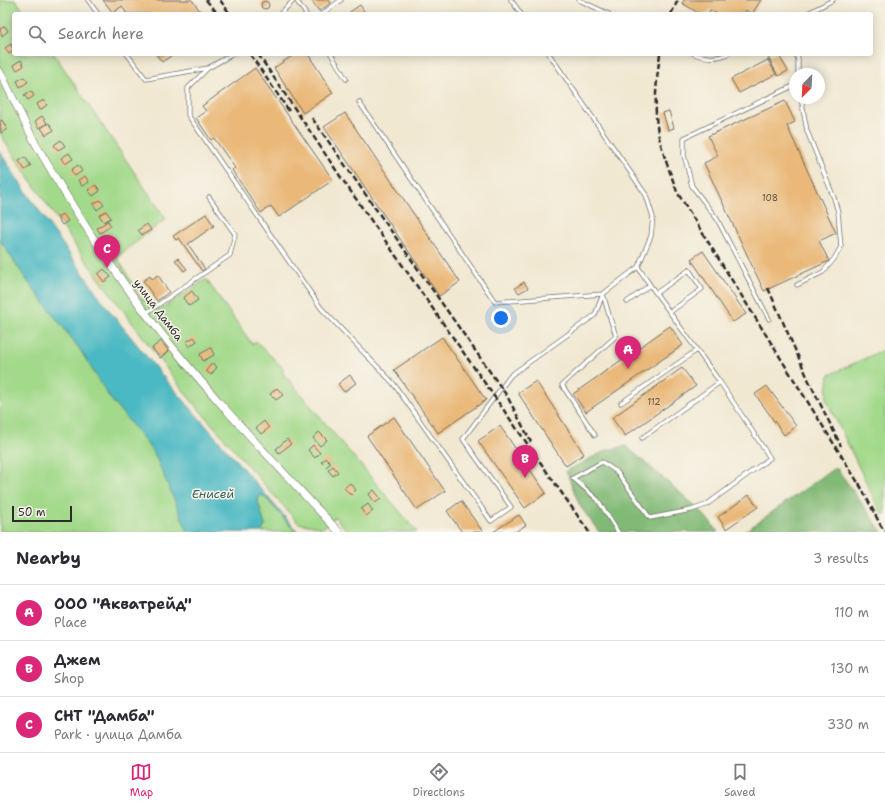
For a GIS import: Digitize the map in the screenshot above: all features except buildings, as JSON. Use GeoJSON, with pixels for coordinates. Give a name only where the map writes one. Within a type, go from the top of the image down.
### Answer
{"type":"FeatureCollection","features":[{"type":"Feature","properties":{"kind":"street","name":"улица Дамба"},"geometry":{"type":"LineString","coordinates":[[0,72],[38,147],[82,221],[146,313],[224,409],[339,532]]}},
{"type":"Feature","properties":{"kind":"lane"},"geometry":{"type":"LineString","coordinates":[[88,0],[97,12]]}},
{"type":"Feature","properties":{"kind":"lane"},"geometry":{"type":"LineString","coordinates":[[282,12],[295,0],[304,12]]}},
{"type":"Feature","properties":{"kind":"lane"},"geometry":{"type":"LineString","coordinates":[[325,12],[341,0]]}},
{"type":"Feature","properties":{"kind":"lane"},"geometry":{"type":"LineString","coordinates":[[511,0],[520,12]]}},
{"type":"Feature","properties":{"kind":"lane"},"geometry":{"type":"LineString","coordinates":[[579,0],[605,12]]}},
{"type":"Feature","properties":{"kind":"lane"},"geometry":{"type":"LineString","coordinates":[[810,12],[833,0]]}},
{"type":"Feature","properties":{"kind":"lane"},"geometry":{"type":"LineString","coordinates":[[129,56],[146,79],[208,68]]}},
{"type":"Feature","properties":{"kind":"lane"},"geometry":{"type":"LineString","coordinates":[[229,56],[208,68],[188,88],[188,115],[321,308],[393,383],[491,521],[511,507],[463,439],[511,375],[595,315],[604,294],[638,267],[651,236],[653,217],[646,195],[550,56]]}},
{"type":"Feature","properties":{"kind":"lane"},"geometry":{"type":"LineString","coordinates":[[332,56],[346,79]]}},
{"type":"Feature","properties":{"kind":"lane"},"geometry":{"type":"LineString","coordinates":[[700,56],[719,58],[724,56]]}},
{"type":"Feature","properties":{"kind":"lane"},"geometry":{"type":"LineString","coordinates":[[796,56],[798,58],[798,68]]}},
{"type":"Feature","properties":{"kind":"lane"},"geometry":{"type":"LineString","coordinates":[[769,319],[716,219],[692,186],[684,155],[684,138],[789,88]]}},
{"type":"Feature","properties":{"kind":"lane"},"geometry":{"type":"LineString","coordinates":[[359,102],[495,302],[604,294]]}},
{"type":"Feature","properties":{"kind":"lane"},"geometry":{"type":"LineString","coordinates":[[797,285],[823,272],[834,260],[841,247],[838,212],[834,198],[807,131],[802,104]]}},
{"type":"Feature","properties":{"kind":"lane"},"geometry":{"type":"LineString","coordinates":[[146,313],[230,255],[235,234],[210,197]]}},
{"type":"Feature","properties":{"kind":"lane"},"geometry":{"type":"LineString","coordinates":[[618,532],[598,500],[573,478],[602,462],[616,472],[650,518],[691,510],[706,505],[770,458],[720,382],[650,286],[638,267]]}},
{"type":"Feature","properties":{"kind":"lane"},"geometry":{"type":"LineString","coordinates":[[656,294],[689,270],[702,289],[670,312]]}},
{"type":"Feature","properties":{"kind":"lane"},"geometry":{"type":"LineString","coordinates":[[627,302],[650,286]]}},
{"type":"Feature","properties":{"kind":"lane"},"geometry":{"type":"LineString","coordinates":[[595,435],[562,385],[616,336],[604,294]]}},
{"type":"Feature","properties":{"kind":"lane"},"geometry":{"type":"LineString","coordinates":[[621,402],[697,350]]}},
{"type":"Feature","properties":{"kind":"lane"},"geometry":{"type":"LineString","coordinates":[[642,438],[720,382]]}},
{"type":"Feature","properties":{"kind":"green space"},"geometry":{"type":"Polygon","coordinates":[[[0,0],[16,0],[25,12],[12,12],[12,56],[55,56],[166,219],[117,257],[140,297],[158,309],[164,307],[206,279],[252,344],[256,341],[284,369],[282,372],[417,532],[348,532],[335,517],[323,528],[298,523],[189,398],[83,257],[0,133],[0,0]]]}},
{"type":"Feature","properties":{"kind":"green space"},"geometry":{"type":"Polygon","coordinates":[[[0,240],[26,279],[79,348],[110,398],[144,439],[156,457],[188,532],[0,532],[0,240]]]}},
{"type":"Feature","properties":{"kind":"green space"},"geometry":{"type":"Polygon","coordinates":[[[885,349],[885,516],[880,511],[826,399],[829,375],[885,349]]]}},
{"type":"Feature","properties":{"kind":"green space"},"geometry":{"type":"Polygon","coordinates":[[[626,446],[700,510],[718,532],[599,532],[580,506],[566,471],[607,450],[626,446]]]}},
{"type":"Feature","properties":{"kind":"green space"},"geometry":{"type":"Polygon","coordinates":[[[836,467],[882,532],[744,532],[836,467]]]}},
{"type":"Feature","properties":{"kind":"green space"},"geometry":{"type":"Polygon","coordinates":[[[259,495],[267,499],[296,532],[261,532],[265,526],[258,501],[259,495]]]}},
{"type":"Feature","properties":{"kind":"water","name":"Енисей"},"geometry":{"type":"Polygon","coordinates":[[[0,152],[108,309],[160,373],[298,532],[296,532],[267,499],[260,495],[258,501],[265,526],[261,532],[188,532],[156,457],[144,439],[110,398],[79,348],[26,279],[0,240],[0,152]]]}},
{"type":"Feature","properties":{"kind":"railway"},"geometry":{"type":"LineString","coordinates":[[206,0],[216,12]]}},
{"type":"Feature","properties":{"kind":"railway"},"geometry":{"type":"LineString","coordinates":[[220,0],[229,12]]}},
{"type":"Feature","properties":{"kind":"railway"},"geometry":{"type":"LineString","coordinates":[[672,12],[678,0]]}},
{"type":"Feature","properties":{"kind":"railway"},"geometry":{"type":"LineString","coordinates":[[251,56],[289,111]]}},
{"type":"Feature","properties":{"kind":"railway"},"geometry":{"type":"LineString","coordinates":[[259,56],[340,176],[589,532]]}},
{"type":"Feature","properties":{"kind":"railway"},"geometry":{"type":"LineString","coordinates":[[660,56],[656,89],[657,125],[664,154],[677,192],[862,489]]}},
{"type":"Feature","properties":{"kind":"railway"},"geometry":{"type":"LineString","coordinates":[[312,118],[507,396],[531,442]]}},
{"type":"Feature","properties":{"kind":"railway"},"geometry":{"type":"LineString","coordinates":[[768,288],[809,381],[841,446]]}},
{"type":"Feature","properties":{"kind":"railway"},"geometry":{"type":"LineString","coordinates":[[859,483],[885,531]]}},
{"type":"Feature","properties":{"kind":"place","name":"СНТ \"Дамба\""},"geometry":{"type":"Point","coordinates":[107,268]}},
{"type":"Feature","properties":{"kind":"place","name":"ООО \"Акватрейд\""},"geometry":{"type":"Point","coordinates":[628,369]}},
{"type":"Feature","properties":{"kind":"place","name":"Джем"},"geometry":{"type":"Point","coordinates":[525,478]}}]}
